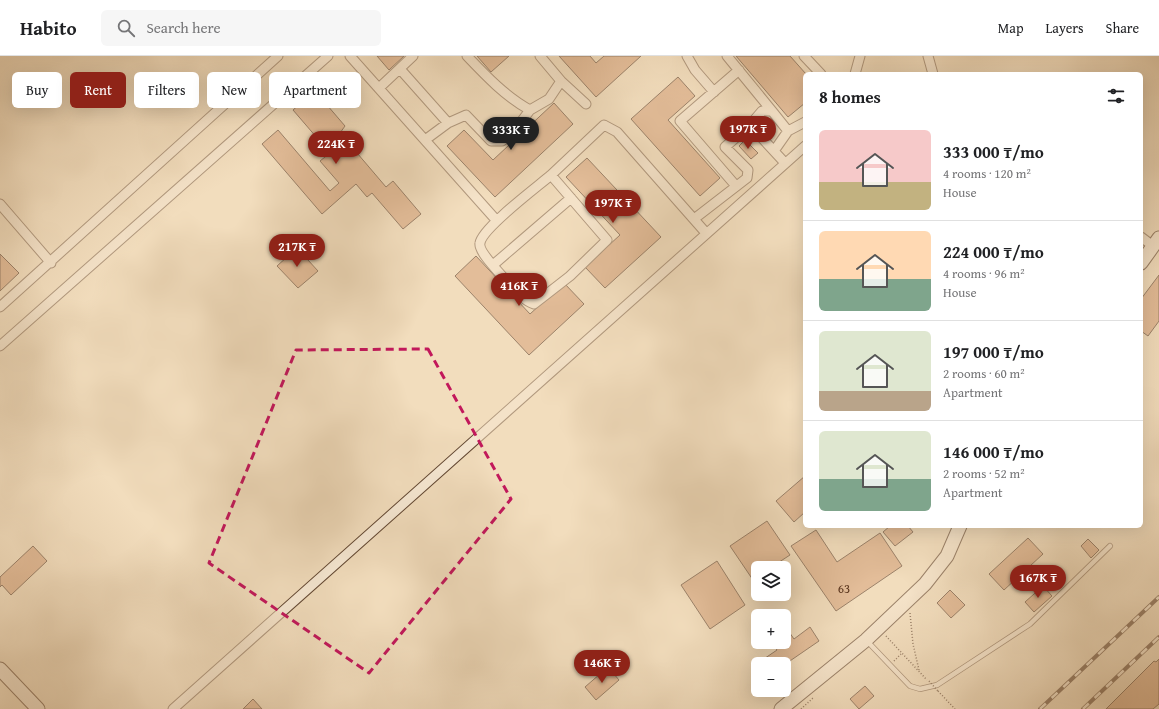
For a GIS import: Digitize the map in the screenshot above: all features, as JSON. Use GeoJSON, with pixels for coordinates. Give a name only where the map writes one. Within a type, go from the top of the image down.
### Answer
{"type":"FeatureCollection","features":[{"type":"Feature","properties":{"kind":"street"},"geometry":{"type":"LineString","coordinates":[[0,307],[278,56]]}},
{"type":"Feature","properties":{"kind":"street"},"geometry":{"type":"LineString","coordinates":[[0,346],[328,56]]}},
{"type":"Feature","properties":{"kind":"street"},"geometry":{"type":"LineString","coordinates":[[350,56],[497,221]]}},
{"type":"Feature","properties":{"kind":"street"},"geometry":{"type":"LineString","coordinates":[[379,88],[413,56]]}},
{"type":"Feature","properties":{"kind":"street"},"geometry":{"type":"LineString","coordinates":[[467,56],[488,78],[518,103],[530,110]]}},
{"type":"Feature","properties":{"kind":"street"},"geometry":{"type":"LineString","coordinates":[[540,56],[561,81],[586,104]]}},
{"type":"Feature","properties":{"kind":"street"},"geometry":{"type":"LineString","coordinates":[[687,56],[695,70],[714,92]]}},
{"type":"Feature","properties":{"kind":"street"},"geometry":{"type":"LineString","coordinates":[[726,56],[788,131]]}},
{"type":"Feature","properties":{"kind":"street"},"geometry":{"type":"LineString","coordinates":[[804,56],[819,72]]}},
{"type":"Feature","properties":{"kind":"street"},"geometry":{"type":"LineString","coordinates":[[856,72],[860,56]]}},
{"type":"Feature","properties":{"kind":"street"},"geometry":{"type":"LineString","coordinates":[[928,56],[932,72]]}},
{"type":"Feature","properties":{"kind":"street"},"geometry":{"type":"LineString","coordinates":[[400,69],[448,123]]}},
{"type":"Feature","properties":{"kind":"street"},"geometry":{"type":"LineString","coordinates":[[736,186],[680,121],[739,70]]}},
{"type":"Feature","properties":{"kind":"street"},"geometry":{"type":"LineString","coordinates":[[425,140],[448,123],[466,115],[491,141],[502,141],[515,130],[530,110],[549,100],[561,81]]}},
{"type":"Feature","properties":{"kind":"street"},"geometry":{"type":"LineString","coordinates":[[713,159],[750,125],[762,111],[772,111]]}},
{"type":"Feature","properties":{"kind":"street"},"geometry":{"type":"LineString","coordinates":[[774,151],[788,131],[803,123]]}},
{"type":"Feature","properties":{"kind":"street"},"geometry":{"type":"LineString","coordinates":[[551,175],[607,240],[570,276],[534,304],[526,301],[493,265],[480,249],[480,243],[483,236],[497,221],[551,175],[604,125],[617,132],[706,233]]}},
{"type":"Feature","properties":{"kind":"street"},"geometry":{"type":"LineString","coordinates":[[750,125],[785,163]]}},
{"type":"Feature","properties":{"kind":"street"},"geometry":{"type":"LineString","coordinates":[[694,219],[747,178],[748,170],[725,147]]}},
{"type":"Feature","properties":{"kind":"street"},"geometry":{"type":"LineString","coordinates":[[173,709],[803,148]]}},
{"type":"Feature","properties":{"kind":"street"},"geometry":{"type":"LineString","coordinates":[[493,265],[571,198]]}},
{"type":"Feature","properties":{"kind":"street"},"geometry":{"type":"LineString","coordinates":[[0,204],[50,263]]}},
{"type":"Feature","properties":{"kind":"street"},"geometry":{"type":"LineString","coordinates":[[1143,238],[1156,242],[1143,260]]}},
{"type":"Feature","properties":{"kind":"street"},"geometry":{"type":"LineString","coordinates":[[781,709],[866,640],[925,584],[947,556],[959,528]]}},
{"type":"Feature","properties":{"kind":"street"},"geometry":{"type":"LineString","coordinates":[[0,669],[38,709]]}},
{"type":"Feature","properties":{"kind":"lane"},"geometry":{"type":"LineString","coordinates":[[866,640],[910,686],[920,689],[937,685],[1030,624],[1110,546]]}},
{"type":"Feature","properties":{"kind":"path"},"geometry":{"type":"LineString","coordinates":[[905,614],[910,609],[913,644],[919,670]]}},
{"type":"Feature","properties":{"kind":"path"},"geometry":{"type":"LineString","coordinates":[[890,630],[885,636],[955,709]]}},
{"type":"Feature","properties":{"kind":"highlighted area"},"geometry":{"type":"Polygon","coordinates":[[[428,349],[511,499],[369,673],[209,563],[296,350],[428,349]]]}},
{"type":"Feature","properties":{"kind":"building"},"geometry":{"type":"Polygon","coordinates":[[[377,56],[404,56],[389,70],[377,56]]]}},
{"type":"Feature","properties":{"kind":"building"},"geometry":{"type":"Polygon","coordinates":[[[477,56],[509,56],[491,72],[477,56]]]}},
{"type":"Feature","properties":{"kind":"building"},"geometry":{"type":"Polygon","coordinates":[[[559,56],[590,56],[596,63],[604,56],[641,56],[596,97],[559,56]]]}},
{"type":"Feature","properties":{"kind":"building"},"geometry":{"type":"Polygon","coordinates":[[[736,56],[790,56],[804,72],[803,72],[803,105],[788,117],[736,56]]]}},
{"type":"Feature","properties":{"kind":"building"},"geometry":{"type":"Polygon","coordinates":[[[678,77],[695,96],[668,120],[720,178],[700,196],[631,119],[678,77]]]}},
{"type":"Feature","properties":{"kind":"building"},"geometry":{"type":"Polygon","coordinates":[[[554,103],[573,124],[495,197],[447,146],[464,130],[493,160],[554,103]]]}},
{"type":"Feature","properties":{"kind":"building"},"geometry":{"type":"Polygon","coordinates":[[[295,108],[330,108],[345,126],[340,133],[386,187],[393,181],[421,214],[403,229],[372,193],[367,197],[356,184],[322,214],[262,144],[278,130],[330,191],[339,183],[320,161],[330,153],[293,110],[295,108]]]}},
{"type":"Feature","properties":{"kind":"building"},"geometry":{"type":"Polygon","coordinates":[[[745,140],[758,153],[751,159],[739,146],[745,140]]]}},
{"type":"Feature","properties":{"kind":"building"},"geometry":{"type":"Polygon","coordinates":[[[587,158],[661,237],[605,288],[585,267],[620,235],[566,177],[587,158]]]}},
{"type":"Feature","properties":{"kind":"building"},"geometry":{"type":"Polygon","coordinates":[[[297,248],[318,271],[298,288],[277,266],[297,248]]]}},
{"type":"Feature","properties":{"kind":"building"},"geometry":{"type":"Polygon","coordinates":[[[0,254],[19,273],[0,291],[0,254]]]}},
{"type":"Feature","properties":{"kind":"building"},"geometry":{"type":"Polygon","coordinates":[[[476,256],[530,314],[564,283],[584,304],[529,355],[455,276],[476,256]]]}},
{"type":"Feature","properties":{"kind":"building"},"geometry":{"type":"Polygon","coordinates":[[[1159,275],[1159,321],[1148,336],[1143,332],[1143,296],[1159,275]]]}},
{"type":"Feature","properties":{"kind":"building"},"geometry":{"type":"Polygon","coordinates":[[[803,478],[803,514],[794,522],[776,501],[803,478]]]}},
{"type":"Feature","properties":{"kind":"building"},"geometry":{"type":"Polygon","coordinates":[[[767,521],[790,555],[781,561],[751,561],[751,577],[730,546],[767,521]]]}},
{"type":"Feature","properties":{"kind":"building"},"geometry":{"type":"Polygon","coordinates":[[[888,528],[910,528],[913,532],[895,546],[883,532],[888,528]]]}},
{"type":"Feature","properties":{"kind":"building"},"geometry":{"type":"Polygon","coordinates":[[[816,530],[837,562],[880,533],[902,566],[836,611],[791,546],[816,530]]]}},
{"type":"Feature","properties":{"kind":"building"},"geometry":{"type":"Polygon","coordinates":[[[1028,538],[1043,554],[1004,590],[989,574],[1028,538]]]}},
{"type":"Feature","properties":{"kind":"building"},"geometry":{"type":"Polygon","coordinates":[[[1088,539],[1099,550],[1091,558],[1081,546],[1088,539]]]}},
{"type":"Feature","properties":{"kind":"building"},"geometry":{"type":"Polygon","coordinates":[[[33,546],[47,561],[11,595],[2,585],[0,587],[0,577],[33,546]]]}},
{"type":"Feature","properties":{"kind":"building"},"geometry":{"type":"Polygon","coordinates":[[[717,561],[745,605],[710,629],[681,585],[717,561]]]}},
{"type":"Feature","properties":{"kind":"building"},"geometry":{"type":"Polygon","coordinates":[[[1043,586],[1052,596],[1034,612],[1025,602],[1043,586]]]}},
{"type":"Feature","properties":{"kind":"building"},"geometry":{"type":"Polygon","coordinates":[[[950,590],[965,605],[951,618],[937,603],[950,590]]]}},
{"type":"Feature","properties":{"kind":"building"},"geometry":{"type":"Polygon","coordinates":[[[810,627],[819,641],[791,660],[791,657],[767,657],[777,650],[776,649],[791,649],[791,635],[794,639],[810,627]]]}},
{"type":"Feature","properties":{"kind":"building"},"geometry":{"type":"Polygon","coordinates":[[[1159,659],[1159,704],[1153,709],[1106,709],[1154,661],[1156,662],[1159,659]]]}},
{"type":"Feature","properties":{"kind":"building"},"geometry":{"type":"Polygon","coordinates":[[[608,667],[619,680],[596,700],[585,687],[608,667]]]}},
{"type":"Feature","properties":{"kind":"building"},"geometry":{"type":"Polygon","coordinates":[[[865,686],[874,696],[859,709],[850,699],[865,686]]]}},
{"type":"Feature","properties":{"kind":"building"},"geometry":{"type":"Polygon","coordinates":[[[253,699],[262,709],[243,709],[253,699]]]}},
{"type":"Feature","properties":{"kind":"railway"},"geometry":{"type":"LineString","coordinates":[[1040,709],[1159,597]]}},
{"type":"Feature","properties":{"kind":"railway"},"geometry":{"type":"LineString","coordinates":[[1083,709],[1159,637]]}}]}
